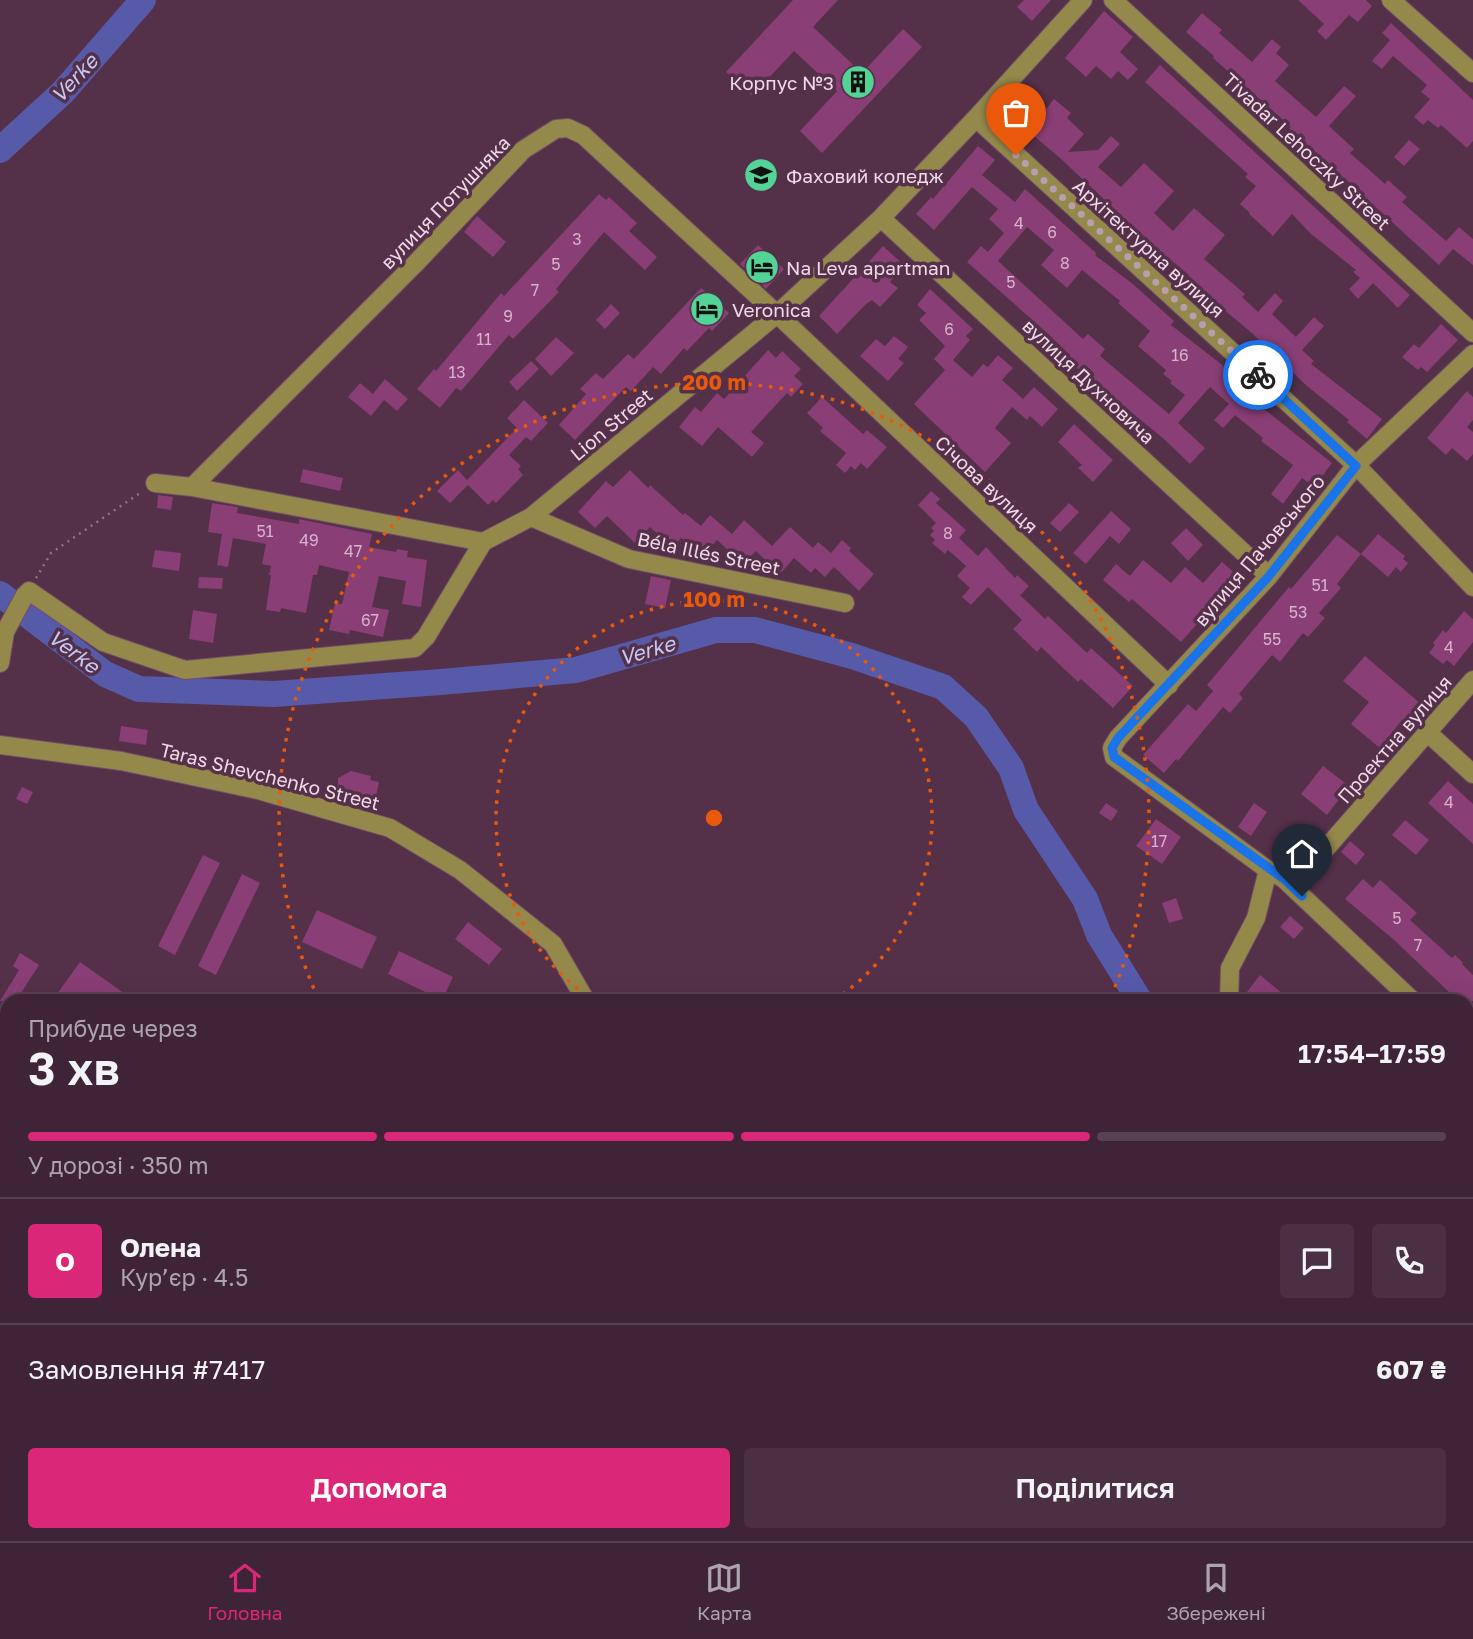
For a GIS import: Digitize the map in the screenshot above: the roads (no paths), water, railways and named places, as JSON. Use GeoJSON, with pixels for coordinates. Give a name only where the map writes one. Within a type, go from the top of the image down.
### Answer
{"type":"FeatureCollection","features":[{"type":"Feature","properties":{"kind":"street","name":"Lion Street"},"geometry":{"type":"LineString","coordinates":[[483,542],[531,517],[777,314],[881,218],[1083,0]]}},
{"type":"Feature","properties":{"kind":"street","name":"Tivadar Lehoczky Street"},"geometry":{"type":"LineString","coordinates":[[1113,0],[1473,333]]}},
{"type":"Feature","properties":{"kind":"street"},"geometry":{"type":"LineString","coordinates":[[1391,0],[1473,73]]}},
{"type":"Feature","properties":{"kind":"street","name":"Архітектурна вулиця"},"geometry":{"type":"LineString","coordinates":[[976,118],[1356,466]]}},
{"type":"Feature","properties":{"kind":"street","name":"вулиця Потушняка"},"geometry":{"type":"LineString","coordinates":[[191,487],[414,265],[523,150],[556,129],[568,128],[583,135],[777,314]]}},
{"type":"Feature","properties":{"kind":"street","name":"вулиця Духновича"},"geometry":{"type":"LineString","coordinates":[[881,218],[1269,576]]}},
{"type":"Feature","properties":{"kind":"street","name":"Січова вулиця"},"geometry":{"type":"LineString","coordinates":[[777,314],[1169,685]]}},
{"type":"Feature","properties":{"kind":"street","name":"вулиця Пачовського"},"geometry":{"type":"LineString","coordinates":[[1276,874],[1114,757],[1112,748],[1118,738],[1269,576],[1356,466],[1473,354]]}},
{"type":"Feature","properties":{"kind":"street"},"geometry":{"type":"LineString","coordinates":[[1356,466],[1473,587]]}},
{"type":"Feature","properties":{"kind":"street"},"geometry":{"type":"LineString","coordinates":[[0,663],[5,632],[27,593],[103,642],[185,670],[415,648],[426,637],[483,542],[191,487],[155,483]]}},
{"type":"Feature","properties":{"kind":"street","name":"Béla Illés Street"},"geometry":{"type":"LineString","coordinates":[[531,517],[629,559],[845,603]]}},
{"type":"Feature","properties":{"kind":"street","name":"Проектна вулиця"},"geometry":{"type":"LineString","coordinates":[[1276,874],[1308,869],[1473,680]]}},
{"type":"Feature","properties":{"kind":"street"},"geometry":{"type":"LineString","coordinates":[[1427,732],[1473,774]]}},
{"type":"Feature","properties":{"kind":"street","name":"Taras Shevchenko Street"},"geometry":{"type":"LineString","coordinates":[[0,746],[121,761],[258,790],[390,828],[460,870],[553,944],[582,994]]}},
{"type":"Feature","properties":{"kind":"street"},"geometry":{"type":"LineString","coordinates":[[1229,994],[1230,968],[1276,874],[1405,994]]}},
{"type":"Feature","properties":{"kind":"waterway","name":"Verke"},"geometry":{"type":"LineString","coordinates":[[0,150],[63,92],[143,0]]}},
{"type":"Feature","properties":{"kind":"waterway","name":"Verke"},"geometry":{"type":"LineString","coordinates":[[0,594],[105,674],[139,689],[274,694],[576,670],[716,630],[755,630],[852,656],[943,687],[976,717],[1011,768],[1026,810],[1085,899],[1099,935],[1136,994]]}},
{"type":"Feature","properties":{"kind":"place","name":"Корпус №3"},"geometry":{"type":"Point","coordinates":[858,82]}},
{"type":"Feature","properties":{"kind":"place","name":"Фаховий коледж"},"geometry":{"type":"Point","coordinates":[761,175]}},
{"type":"Feature","properties":{"kind":"place","name":"Na Leva apartman"},"geometry":{"type":"Point","coordinates":[762,267]}},
{"type":"Feature","properties":{"kind":"place","name":"Veronica"},"geometry":{"type":"Point","coordinates":[707,309]}}]}
